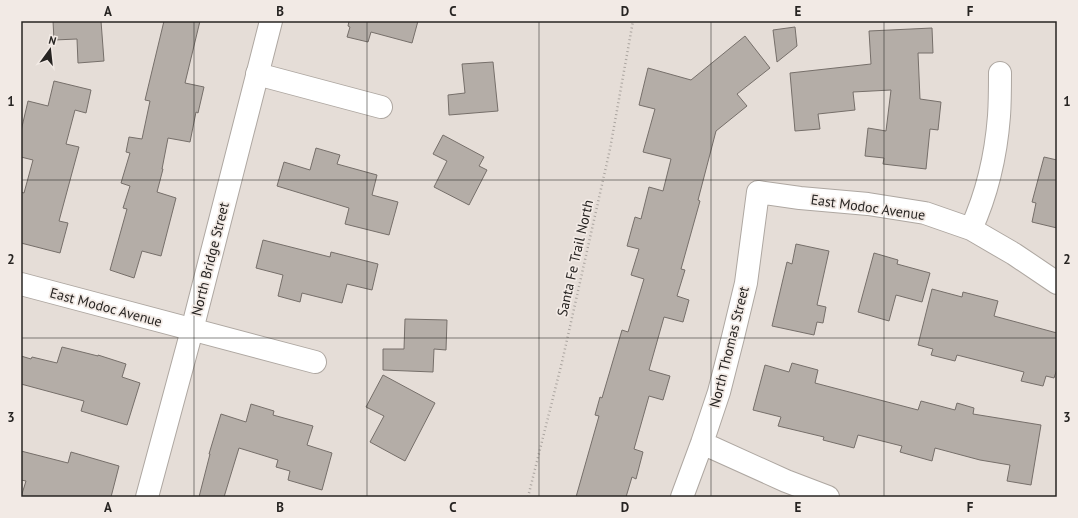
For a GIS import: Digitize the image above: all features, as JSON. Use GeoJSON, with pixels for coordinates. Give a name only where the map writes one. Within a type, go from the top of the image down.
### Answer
{"type":"FeatureCollection","features":[{"type":"Feature","properties":{"kind":"street","name":"North Bridge Street"},"geometry":{"type":"LineString","coordinates":[[147,497],[192,330],[271,21]]}},
{"type":"Feature","properties":{"kind":"street"},"geometry":{"type":"LineString","coordinates":[[971,229],[982,205],[993,159],[999,116],[1000,73]]}},
{"type":"Feature","properties":{"kind":"street"},"geometry":{"type":"LineString","coordinates":[[257,74],[381,107]]}},
{"type":"Feature","properties":{"kind":"street","name":"East Modoc Avenue"},"geometry":{"type":"LineString","coordinates":[[758,192],[800,198],[868,204],[925,213],[971,229],[1014,254],[1057,283]]}},
{"type":"Feature","properties":{"kind":"street","name":"North Thomas Street"},"geometry":{"type":"LineString","coordinates":[[682,497],[719,392],[746,283],[758,192]]}},
{"type":"Feature","properties":{"kind":"street","name":"East Modoc Avenue"},"geometry":{"type":"LineString","coordinates":[[21,284],[315,362]]}},
{"type":"Feature","properties":{"kind":"street"},"geometry":{"type":"LineString","coordinates":[[702,443],[786,481],[828,497]]}},
{"type":"Feature","properties":{"kind":"path","name":"Santa Fe Trail North"},"geometry":{"type":"LineString","coordinates":[[528,497],[562,362],[610,148],[633,21]]}},
{"type":"Feature","properties":{"kind":"building"},"geometry":{"type":"Polygon","coordinates":[[[53,21],[101,21],[104,61],[78,63],[77,39],[54,40],[53,21]]]}},
{"type":"Feature","properties":{"kind":"building"},"geometry":{"type":"Polygon","coordinates":[[[164,21],[200,21],[185,83],[204,87],[198,113],[196,112],[190,142],[168,138],[163,169],[157,192],[176,198],[161,256],[142,251],[134,278],[110,270],[127,209],[123,208],[130,186],[121,183],[130,153],[126,152],[129,137],[142,139],[150,101],[145,100],[164,21]]]}},
{"type":"Feature","properties":{"kind":"building"},"geometry":{"type":"Polygon","coordinates":[[[349,21],[418,21],[412,43],[371,32],[368,42],[347,37],[350,27],[348,26],[349,21]]]}},
{"type":"Feature","properties":{"kind":"building"},"geometry":{"type":"Polygon","coordinates":[[[795,27],[797,46],[777,62],[773,30],[795,27]]]}},
{"type":"Feature","properties":{"kind":"building"},"geometry":{"type":"Polygon","coordinates":[[[932,28],[933,53],[918,53],[920,99],[941,102],[938,130],[930,129],[926,169],[883,164],[884,158],[865,156],[868,128],[886,131],[891,90],[853,92],[855,110],[818,114],[820,129],[795,131],[790,73],[871,64],[869,31],[932,28]]]}},
{"type":"Feature","properties":{"kind":"building"},"geometry":{"type":"Polygon","coordinates":[[[745,36],[770,68],[737,94],[747,106],[716,131],[698,200],[700,201],[681,269],[685,270],[677,296],[689,300],[683,322],[664,317],[649,370],[670,376],[663,400],[649,396],[634,449],[643,452],[636,479],[632,477],[626,497],[576,497],[599,416],[595,415],[600,397],[602,398],[622,330],[628,332],[644,279],[631,275],[639,249],[627,246],[635,217],[641,219],[649,187],[663,191],[671,159],[643,152],[655,109],[639,105],[648,68],[691,80],[745,36]]]}},
{"type":"Feature","properties":{"kind":"building"},"geometry":{"type":"Polygon","coordinates":[[[493,62],[498,111],[449,115],[448,95],[465,93],[462,64],[493,62]]]}},
{"type":"Feature","properties":{"kind":"building"},"geometry":{"type":"Polygon","coordinates":[[[54,81],[91,90],[86,113],[75,110],[66,144],[79,147],[59,221],[68,223],[60,253],[21,243],[21,192],[24,193],[33,160],[21,157],[21,131],[28,101],[48,106],[54,81]]]}},
{"type":"Feature","properties":{"kind":"building"},"geometry":{"type":"Polygon","coordinates":[[[443,135],[484,157],[479,166],[487,170],[469,205],[434,187],[447,161],[433,154],[443,135]]]}},
{"type":"Feature","properties":{"kind":"building"},"geometry":{"type":"Polygon","coordinates":[[[316,148],[340,155],[337,164],[377,175],[372,195],[398,202],[389,235],[345,224],[349,208],[277,186],[284,162],[310,170],[316,148]]]}},
{"type":"Feature","properties":{"kind":"building"},"geometry":{"type":"Polygon","coordinates":[[[1044,157],[1057,160],[1057,228],[1032,222],[1036,203],[1032,202],[1044,157]]]}},
{"type":"Feature","properties":{"kind":"building"},"geometry":{"type":"Polygon","coordinates":[[[263,240],[330,257],[331,252],[378,264],[372,290],[347,284],[342,303],[302,293],[300,302],[278,296],[283,275],[256,268],[263,240]]]}},
{"type":"Feature","properties":{"kind":"building"},"geometry":{"type":"Polygon","coordinates":[[[796,244],[829,251],[817,305],[826,307],[823,323],[817,322],[814,335],[772,326],[787,262],[792,264],[796,244]]]}},
{"type":"Feature","properties":{"kind":"building"},"geometry":{"type":"Polygon","coordinates":[[[874,253],[898,260],[897,264],[930,273],[922,302],[896,295],[889,321],[858,312],[874,253]]]}},
{"type":"Feature","properties":{"kind":"building"},"geometry":{"type":"Polygon","coordinates":[[[932,289],[962,297],[963,292],[998,301],[994,316],[1057,333],[1057,369],[1054,378],[1046,376],[1043,386],[1021,381],[1024,372],[957,355],[955,361],[931,355],[933,349],[918,345],[932,289]]]}},
{"type":"Feature","properties":{"kind":"building"},"geometry":{"type":"Polygon","coordinates":[[[405,319],[447,320],[446,350],[434,349],[433,372],[383,370],[383,349],[404,349],[405,319]]]}},
{"type":"Feature","properties":{"kind":"building"},"geometry":{"type":"Polygon","coordinates":[[[62,347],[98,355],[126,364],[122,377],[140,383],[127,425],[81,411],[84,401],[21,384],[21,356],[57,363],[62,347]]]}},
{"type":"Feature","properties":{"kind":"building"},"geometry":{"type":"Polygon","coordinates":[[[792,363],[818,370],[815,383],[918,410],[921,401],[955,410],[957,403],[974,408],[973,414],[1041,425],[1031,485],[1007,481],[1010,465],[980,460],[935,448],[932,461],[900,452],[902,446],[858,435],[854,448],[823,440],[824,437],[778,426],[781,417],[753,410],[765,365],[789,372],[792,363]]]}},
{"type":"Feature","properties":{"kind":"building"},"geometry":{"type":"Polygon","coordinates":[[[383,375],[435,403],[405,461],[370,442],[384,416],[366,407],[383,375]]]}},
{"type":"Feature","properties":{"kind":"building"},"geometry":{"type":"Polygon","coordinates":[[[251,404],[274,411],[273,415],[313,426],[307,445],[332,453],[322,490],[288,480],[290,471],[276,467],[278,460],[239,448],[224,497],[199,497],[209,454],[221,414],[246,422],[251,404]]]}},
{"type":"Feature","properties":{"kind":"building"},"geometry":{"type":"Polygon","coordinates":[[[21,451],[68,463],[71,452],[119,466],[111,497],[21,497],[26,481],[21,480],[21,451]]]}}]}
